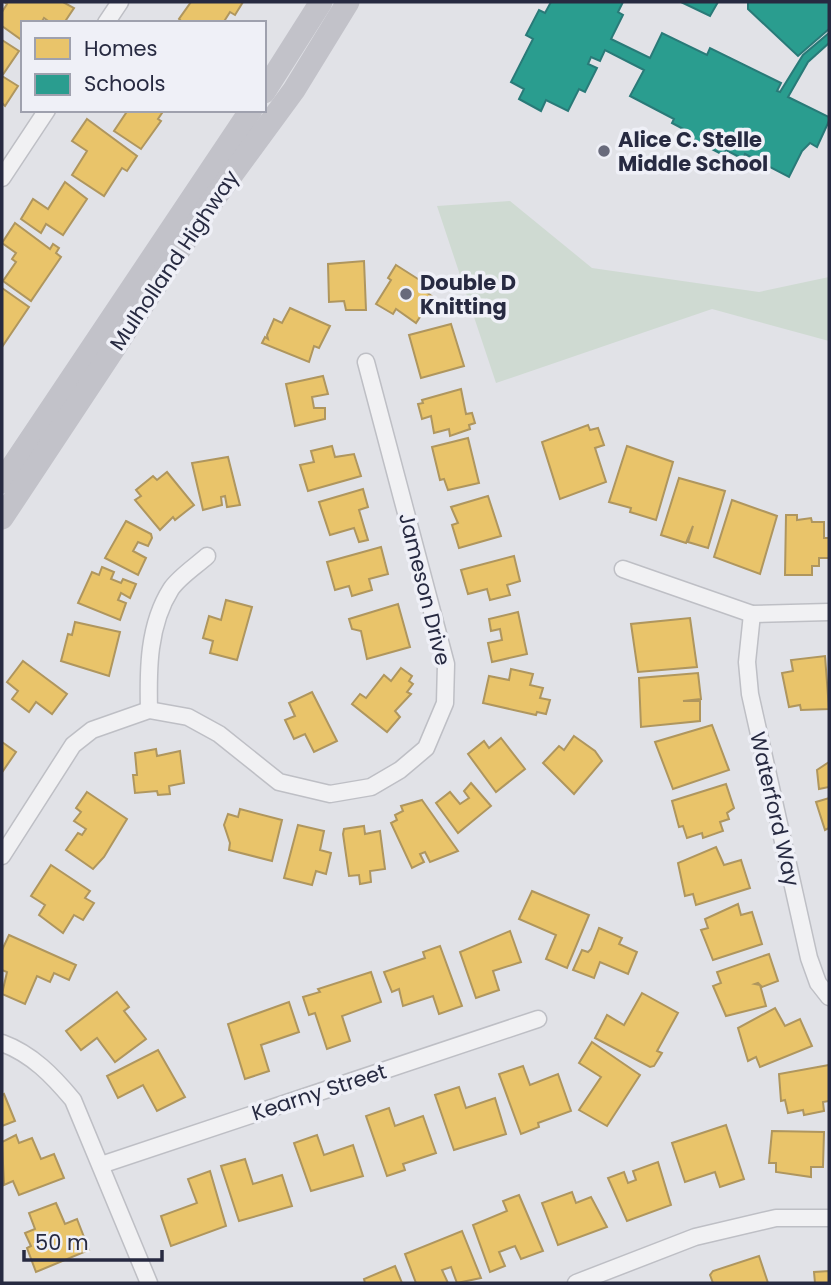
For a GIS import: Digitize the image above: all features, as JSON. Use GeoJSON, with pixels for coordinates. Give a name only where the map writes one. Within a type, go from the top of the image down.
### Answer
{"type":"FeatureCollection","features":[{"type":"Feature","properties":{"kind":"main road"},"geometry":{"type":"LineString","coordinates":[[266,89],[321,2]]}},
{"type":"Feature","properties":{"kind":"main road","name":"Mulholland Highway"},"geometry":{"type":"LineString","coordinates":[[2,518],[203,214],[294,90],[348,2]]}},
{"type":"Feature","properties":{"kind":"main road","name":"Mulholland Highway"},"geometry":{"type":"LineString","coordinates":[[2,482],[250,112]]}},
{"type":"Feature","properties":{"kind":"street"},"geometry":{"type":"LineString","coordinates":[[107,21],[120,2]]}},
{"type":"Feature","properties":{"kind":"street"},"geometry":{"type":"LineString","coordinates":[[2,178],[46,112]]}},
{"type":"Feature","properties":{"kind":"street","name":"Jameson Drive"},"geometry":{"type":"LineString","coordinates":[[2,856],[73,745],[92,730],[149,710],[188,717],[219,734],[279,782],[330,794],[370,787],[400,770],[426,748],[445,702],[446,664],[366,362]]}},
{"type":"Feature","properties":{"kind":"street"},"geometry":{"type":"LineString","coordinates":[[149,710],[148,664],[156,624],[171,588],[207,556]]}},
{"type":"Feature","properties":{"kind":"street"},"geometry":{"type":"LineString","coordinates":[[623,569],[752,614],[829,612]]}},
{"type":"Feature","properties":{"kind":"street","name":"Waterford Way"},"geometry":{"type":"LineString","coordinates":[[752,614],[747,662],[750,694],[809,958],[818,983],[829,998]]}},
{"type":"Feature","properties":{"kind":"street","name":"Kearny Street"},"geometry":{"type":"LineString","coordinates":[[101,1165],[538,1019]]}},
{"type":"Feature","properties":{"kind":"street"},"geometry":{"type":"LineString","coordinates":[[2,1043],[27,1056],[53,1076],[73,1100],[149,1283]]}},
{"type":"Feature","properties":{"kind":"street"},"geometry":{"type":"LineString","coordinates":[[576,1283],[695,1237],[776,1217],[829,1218]]}},
{"type":"Feature","properties":{"kind":"shaded area"},"geometry":{"type":"Polygon","coordinates":[[[510,201],[592,268],[759,292],[829,277],[829,341],[712,309],[496,383],[437,206],[510,201]]]}},
{"type":"Feature","properties":{"kind":"building: Homes"},"geometry":{"type":"Polygon","coordinates":[[[4,2],[63,2],[74,8],[65,21],[48,21],[44,18],[42,21],[21,21],[21,40],[2,26],[2,12],[7,4],[4,2]]]}},
{"type":"Feature","properties":{"kind":"building: Homes"},"geometry":{"type":"Polygon","coordinates":[[[191,2],[243,2],[235,15],[230,12],[224,21],[179,19],[191,2]]]}},
{"type":"Feature","properties":{"kind":"building: Homes"},"geometry":{"type":"Polygon","coordinates":[[[2,40],[19,51],[2,76],[2,40]]]}},
{"type":"Feature","properties":{"kind":"building: Homes"},"geometry":{"type":"Polygon","coordinates":[[[2,76],[18,86],[5,106],[2,103],[2,76]]]}},
{"type":"Feature","properties":{"kind":"building: Homes"},"geometry":{"type":"Polygon","coordinates":[[[127,112],[163,112],[158,119],[161,121],[141,149],[114,131],[127,112]]]}},
{"type":"Feature","properties":{"kind":"building: Homes"},"geometry":{"type":"Polygon","coordinates":[[[87,119],[137,156],[127,171],[122,168],[104,196],[72,175],[87,151],[72,141],[87,119]]]}},
{"type":"Feature","properties":{"kind":"building: Homes"},"geometry":{"type":"Polygon","coordinates":[[[65,182],[87,199],[63,235],[46,224],[41,233],[21,219],[33,199],[48,209],[65,182]]]}},
{"type":"Feature","properties":{"kind":"building: Homes"},"geometry":{"type":"Polygon","coordinates":[[[15,223],[50,249],[53,244],[59,248],[56,253],[61,257],[31,301],[3,281],[16,262],[12,259],[16,253],[2,243],[15,223]]]}},
{"type":"Feature","properties":{"kind":"building: Homes"},"geometry":{"type":"Polygon","coordinates":[[[364,261],[366,310],[346,310],[344,301],[329,302],[328,264],[364,261]]]}},
{"type":"Feature","properties":{"kind":"building: Homes","name":"Double D Knitting"},"geometry":{"type":"Polygon","coordinates":[[[396,265],[429,286],[426,292],[433,297],[416,323],[396,309],[393,314],[376,304],[391,280],[388,278],[396,265]]]}},
{"type":"Feature","properties":{"kind":"building: Homes"},"geometry":{"type":"Polygon","coordinates":[[[2,288],[29,307],[2,347],[2,288]]]}},
{"type":"Feature","properties":{"kind":"building: Homes"},"geometry":{"type":"Polygon","coordinates":[[[290,308],[330,326],[319,348],[314,346],[309,362],[262,343],[265,337],[268,339],[267,335],[274,319],[282,323],[290,308]]]}},
{"type":"Feature","properties":{"kind":"building: Homes"},"geometry":{"type":"Polygon","coordinates":[[[451,324],[464,366],[421,378],[409,335],[451,324]]]}},
{"type":"Feature","properties":{"kind":"building: Homes"},"geometry":{"type":"Polygon","coordinates":[[[323,376],[328,394],[312,397],[314,408],[325,408],[325,419],[295,426],[286,384],[323,376]]]}},
{"type":"Feature","properties":{"kind":"building: Homes"},"geometry":{"type":"Polygon","coordinates":[[[461,389],[466,414],[472,413],[475,423],[469,425],[470,429],[450,436],[449,429],[434,433],[431,416],[422,419],[418,404],[423,403],[422,400],[461,389]]]}},
{"type":"Feature","properties":{"kind":"building: Homes"},"geometry":{"type":"Polygon","coordinates":[[[588,425],[590,430],[598,428],[604,445],[595,448],[606,482],[560,499],[542,442],[588,425]]]}},
{"type":"Feature","properties":{"kind":"building: Homes"},"geometry":{"type":"Polygon","coordinates":[[[468,438],[479,483],[448,490],[444,479],[440,480],[432,447],[468,438]]]}},
{"type":"Feature","properties":{"kind":"building: Homes"},"geometry":{"type":"Polygon","coordinates":[[[332,446],[335,457],[354,454],[361,476],[308,491],[300,465],[314,462],[311,451],[332,446]]]}},
{"type":"Feature","properties":{"kind":"building: Homes"},"geometry":{"type":"Polygon","coordinates":[[[627,446],[673,462],[656,520],[630,512],[631,508],[609,502],[627,446]]]}},
{"type":"Feature","properties":{"kind":"building: Homes"},"geometry":{"type":"Polygon","coordinates":[[[228,457],[240,505],[227,507],[225,496],[221,497],[222,505],[203,510],[192,463],[228,457]]]}},
{"type":"Feature","properties":{"kind":"building: Homes"},"geometry":{"type":"Polygon","coordinates":[[[167,472],[194,505],[175,520],[173,517],[160,530],[135,500],[141,496],[136,490],[153,476],[157,480],[167,472]]]}},
{"type":"Feature","properties":{"kind":"building: Homes"},"geometry":{"type":"Polygon","coordinates":[[[679,478],[725,491],[708,548],[688,542],[693,526],[686,543],[661,535],[679,478]]]}},
{"type":"Feature","properties":{"kind":"building: Homes"},"geometry":{"type":"Polygon","coordinates":[[[363,489],[368,507],[359,510],[368,540],[359,542],[354,528],[330,535],[319,502],[363,489]]]}},
{"type":"Feature","properties":{"kind":"building: Homes"},"geometry":{"type":"Polygon","coordinates":[[[488,496],[501,536],[459,548],[452,525],[458,523],[451,507],[488,496]]]}},
{"type":"Feature","properties":{"kind":"building: Homes"},"geometry":{"type":"Polygon","coordinates":[[[732,500],[777,516],[760,574],[714,557],[732,500]]]}},
{"type":"Feature","properties":{"kind":"building: Homes"},"geometry":{"type":"Polygon","coordinates":[[[786,515],[797,515],[797,520],[811,518],[812,522],[824,522],[824,538],[829,538],[829,558],[819,558],[819,566],[812,566],[812,575],[785,575],[786,515]]]}},
{"type":"Feature","properties":{"kind":"building: Homes"},"geometry":{"type":"Polygon","coordinates":[[[126,521],[151,534],[152,538],[148,546],[138,542],[133,551],[146,558],[138,575],[105,558],[126,521]]]}},
{"type":"Feature","properties":{"kind":"building: Homes"},"geometry":{"type":"Polygon","coordinates":[[[381,547],[388,574],[369,579],[372,590],[352,596],[349,586],[335,590],[327,562],[381,547]]]}},
{"type":"Feature","properties":{"kind":"building: Homes"},"geometry":{"type":"Polygon","coordinates":[[[514,556],[520,581],[507,585],[510,595],[490,600],[487,589],[468,594],[461,570],[514,556]]]}},
{"type":"Feature","properties":{"kind":"building: Homes"},"geometry":{"type":"Polygon","coordinates":[[[102,567],[114,572],[111,579],[121,583],[123,579],[136,584],[130,598],[121,593],[118,600],[126,603],[120,620],[78,603],[92,572],[99,575],[102,567]]]}},
{"type":"Feature","properties":{"kind":"building: Homes"},"geometry":{"type":"Polygon","coordinates":[[[226,600],[252,607],[237,660],[210,653],[213,641],[203,638],[209,616],[221,620],[226,600]]]}},
{"type":"Feature","properties":{"kind":"building: Homes"},"geometry":{"type":"Polygon","coordinates":[[[398,604],[410,647],[367,659],[361,631],[352,629],[349,619],[398,604]]]}},
{"type":"Feature","properties":{"kind":"building: Homes"},"geometry":{"type":"Polygon","coordinates":[[[518,612],[527,654],[492,662],[488,643],[502,640],[500,629],[491,631],[489,619],[518,612]]]}},
{"type":"Feature","properties":{"kind":"building: Homes"},"geometry":{"type":"Polygon","coordinates":[[[690,618],[697,667],[638,672],[631,624],[690,618]]]}},
{"type":"Feature","properties":{"kind":"building: Homes"},"geometry":{"type":"Polygon","coordinates":[[[75,622],[120,632],[109,676],[61,661],[68,634],[72,635],[75,622]]]}},
{"type":"Feature","properties":{"kind":"building: Homes"},"geometry":{"type":"Polygon","coordinates":[[[825,656],[829,709],[801,710],[800,705],[789,707],[782,673],[793,671],[791,660],[825,656]]]}},
{"type":"Feature","properties":{"kind":"building: Homes"},"geometry":{"type":"Polygon","coordinates":[[[23,661],[67,694],[52,714],[36,702],[29,712],[12,699],[18,691],[7,682],[23,661]]]}},
{"type":"Feature","properties":{"kind":"building: Homes"},"geometry":{"type":"Polygon","coordinates":[[[401,668],[412,676],[409,681],[413,684],[407,692],[411,694],[395,711],[400,717],[387,732],[352,704],[360,694],[366,698],[384,675],[391,681],[401,668]]]}},
{"type":"Feature","properties":{"kind":"building: Homes"},"geometry":{"type":"Polygon","coordinates":[[[511,669],[533,674],[530,685],[543,688],[540,698],[550,700],[546,714],[537,712],[536,715],[483,703],[489,676],[509,680],[511,669]]]}},
{"type":"Feature","properties":{"kind":"building: Homes"},"geometry":{"type":"Polygon","coordinates":[[[698,673],[701,699],[683,701],[700,701],[700,721],[641,727],[639,678],[698,673]]]}},
{"type":"Feature","properties":{"kind":"building: Homes"},"geometry":{"type":"Polygon","coordinates":[[[312,692],[337,741],[314,752],[305,734],[294,739],[285,720],[295,716],[289,703],[312,692]]]}},
{"type":"Feature","properties":{"kind":"building: Homes"},"geometry":{"type":"Polygon","coordinates":[[[712,725],[729,770],[673,789],[655,742],[712,725]]]}},
{"type":"Feature","properties":{"kind":"building: Homes"},"geometry":{"type":"Polygon","coordinates":[[[574,736],[595,751],[602,761],[574,794],[543,763],[559,746],[564,750],[574,736]]]}},
{"type":"Feature","properties":{"kind":"building: Homes"},"geometry":{"type":"Polygon","coordinates":[[[501,738],[525,769],[496,792],[468,754],[484,741],[489,748],[501,738]]]}},
{"type":"Feature","properties":{"kind":"building: Homes"},"geometry":{"type":"Polygon","coordinates":[[[2,742],[16,752],[3,771],[2,770],[2,742]]]}},
{"type":"Feature","properties":{"kind":"building: Homes"},"geometry":{"type":"Polygon","coordinates":[[[156,749],[157,756],[180,751],[184,783],[169,786],[170,794],[158,795],[157,791],[135,793],[135,753],[156,749]]]}},
{"type":"Feature","properties":{"kind":"building: Homes"},"geometry":{"type":"Polygon","coordinates":[[[829,762],[829,787],[819,789],[817,770],[829,762]]]}},
{"type":"Feature","properties":{"kind":"building: Homes"},"geometry":{"type":"Polygon","coordinates":[[[471,783],[491,806],[458,833],[436,803],[450,792],[460,804],[469,798],[464,791],[471,783]]]}},
{"type":"Feature","properties":{"kind":"building: Homes"},"geometry":{"type":"Polygon","coordinates":[[[726,784],[734,808],[727,813],[729,819],[720,822],[723,831],[703,838],[702,833],[687,838],[683,826],[679,827],[672,801],[726,784]]]}},
{"type":"Feature","properties":{"kind":"building: Homes"},"geometry":{"type":"Polygon","coordinates":[[[87,792],[127,819],[104,857],[93,869],[66,850],[78,833],[82,835],[86,829],[74,821],[81,812],[76,808],[87,792]]]}},
{"type":"Feature","properties":{"kind":"building: Homes"},"geometry":{"type":"Polygon","coordinates":[[[829,798],[829,828],[825,830],[816,802],[829,798]]]}},
{"type":"Feature","properties":{"kind":"building: Homes"},"geometry":{"type":"Polygon","coordinates":[[[422,800],[458,851],[430,862],[425,852],[420,854],[424,862],[412,868],[391,823],[397,820],[395,815],[403,811],[401,806],[422,800]]]}},
{"type":"Feature","properties":{"kind":"building: Homes"},"geometry":{"type":"Polygon","coordinates":[[[240,809],[282,820],[272,861],[229,850],[230,843],[224,825],[228,814],[238,817],[240,809]]]}},
{"type":"Feature","properties":{"kind":"building: Homes"},"geometry":{"type":"Polygon","coordinates":[[[298,825],[324,831],[320,850],[331,853],[326,874],[316,871],[312,885],[284,878],[298,825]]]}},
{"type":"Feature","properties":{"kind":"building: Homes"},"geometry":{"type":"Polygon","coordinates":[[[364,826],[365,834],[380,831],[385,869],[370,871],[371,882],[360,884],[359,875],[349,876],[343,834],[344,829],[364,826]]]}},
{"type":"Feature","properties":{"kind":"building: Homes"},"geometry":{"type":"Polygon","coordinates":[[[716,847],[724,865],[741,860],[750,888],[696,905],[693,894],[685,896],[678,863],[716,847]]]}},
{"type":"Feature","properties":{"kind":"building: Homes"},"geometry":{"type":"Polygon","coordinates":[[[51,865],[90,891],[85,898],[94,903],[83,920],[74,915],[63,933],[39,915],[45,905],[31,896],[51,865]]]}},
{"type":"Feature","properties":{"kind":"building: Homes"},"geometry":{"type":"Polygon","coordinates":[[[532,891],[589,915],[567,968],[546,959],[556,935],[519,919],[532,891]]]}},
{"type":"Feature","properties":{"kind":"building: Homes"},"geometry":{"type":"Polygon","coordinates":[[[738,904],[741,915],[752,912],[762,944],[713,960],[701,930],[708,928],[705,919],[738,904]]]}},
{"type":"Feature","properties":{"kind":"building: Homes"},"geometry":{"type":"Polygon","coordinates":[[[599,928],[622,938],[619,944],[637,952],[628,974],[600,962],[594,978],[573,970],[582,950],[588,952],[591,949],[599,928]]]}},
{"type":"Feature","properties":{"kind":"building: Homes"},"geometry":{"type":"Polygon","coordinates":[[[510,931],[521,962],[493,971],[499,990],[476,998],[460,952],[510,931]]]}},
{"type":"Feature","properties":{"kind":"building: Homes"},"geometry":{"type":"Polygon","coordinates":[[[9,935],[76,965],[69,980],[54,973],[50,982],[37,976],[25,1004],[2,994],[7,972],[2,970],[2,950],[9,935]]]}},
{"type":"Feature","properties":{"kind":"building: Homes"},"geometry":{"type":"Polygon","coordinates":[[[440,946],[462,1006],[439,1014],[433,996],[403,1006],[399,989],[392,992],[384,972],[425,958],[423,952],[440,946]]]}},
{"type":"Feature","properties":{"kind":"building: Homes"},"geometry":{"type":"Polygon","coordinates":[[[769,954],[778,981],[762,987],[760,985],[766,1006],[726,1016],[713,986],[721,983],[717,972],[769,954]]]}},
{"type":"Feature","properties":{"kind":"building: Homes"},"geometry":{"type":"Polygon","coordinates":[[[371,972],[381,1002],[342,1016],[350,1041],[327,1049],[315,1013],[309,1015],[303,997],[320,992],[318,989],[371,972]]]}},
{"type":"Feature","properties":{"kind":"building: Homes"},"geometry":{"type":"Polygon","coordinates":[[[117,992],[129,1007],[124,1011],[146,1039],[115,1062],[97,1038],[81,1050],[66,1031],[117,992]]]}},
{"type":"Feature","properties":{"kind":"building: Homes"},"geometry":{"type":"Polygon","coordinates":[[[642,993],[678,1013],[657,1051],[662,1053],[654,1066],[650,1067],[595,1038],[607,1015],[624,1025],[642,993]]]}},
{"type":"Feature","properties":{"kind":"building: Homes"},"geometry":{"type":"Polygon","coordinates":[[[289,1002],[299,1032],[261,1045],[269,1071],[245,1079],[228,1024],[289,1002]]]}},
{"type":"Feature","properties":{"kind":"building: Homes"},"geometry":{"type":"Polygon","coordinates":[[[775,1008],[785,1026],[800,1019],[812,1046],[760,1067],[756,1057],[748,1061],[738,1028],[775,1008]]]}},
{"type":"Feature","properties":{"kind":"building: Homes"},"geometry":{"type":"Polygon","coordinates":[[[592,1042],[640,1075],[607,1126],[579,1110],[601,1077],[579,1063],[592,1042]]]}},
{"type":"Feature","properties":{"kind":"building: Homes"},"geometry":{"type":"Polygon","coordinates":[[[158,1050],[185,1097],[157,1111],[143,1085],[118,1098],[107,1076],[158,1050]]]}},
{"type":"Feature","properties":{"kind":"building: Homes"},"geometry":{"type":"Polygon","coordinates":[[[829,1065],[829,1101],[823,1102],[824,1111],[804,1115],[803,1110],[788,1113],[785,1100],[781,1101],[779,1074],[829,1065]]]}},
{"type":"Feature","properties":{"kind":"building: Homes"},"geometry":{"type":"Polygon","coordinates":[[[523,1066],[530,1085],[558,1074],[571,1111],[538,1123],[539,1127],[521,1134],[499,1074],[523,1066]]]}},
{"type":"Feature","properties":{"kind":"building: Homes"},"geometry":{"type":"Polygon","coordinates":[[[459,1087],[466,1108],[495,1098],[506,1134],[454,1150],[435,1095],[459,1087]]]}},
{"type":"Feature","properties":{"kind":"building: Homes"},"geometry":{"type":"Polygon","coordinates":[[[4,1094],[15,1121],[2,1126],[2,1095],[4,1094]]]}},
{"type":"Feature","properties":{"kind":"building: Homes"},"geometry":{"type":"Polygon","coordinates":[[[389,1108],[395,1126],[423,1116],[436,1153],[403,1164],[405,1170],[387,1176],[366,1116],[389,1108]]]}},
{"type":"Feature","properties":{"kind":"building: Homes"},"geometry":{"type":"Polygon","coordinates":[[[726,1125],[744,1179],[720,1187],[715,1172],[685,1182],[672,1143],[726,1125]]]}},
{"type":"Feature","properties":{"kind":"building: Homes"},"geometry":{"type":"Polygon","coordinates":[[[772,1131],[824,1132],[823,1167],[811,1167],[811,1177],[776,1172],[776,1163],[769,1163],[772,1131]]]}},
{"type":"Feature","properties":{"kind":"building: Homes"},"geometry":{"type":"Polygon","coordinates":[[[16,1135],[19,1143],[32,1138],[41,1159],[54,1154],[64,1178],[19,1195],[13,1181],[4,1185],[2,1142],[16,1135]]]}},
{"type":"Feature","properties":{"kind":"building: Homes"},"geometry":{"type":"Polygon","coordinates":[[[317,1135],[324,1155],[353,1145],[363,1176],[311,1191],[294,1143],[317,1135]]]}},
{"type":"Feature","properties":{"kind":"building: Homes"},"geometry":{"type":"Polygon","coordinates":[[[245,1159],[253,1184],[282,1175],[292,1206],[239,1221],[221,1166],[245,1159]]]}},
{"type":"Feature","properties":{"kind":"building: Homes"},"geometry":{"type":"Polygon","coordinates":[[[658,1162],[671,1205],[627,1221],[608,1178],[624,1172],[628,1183],[636,1180],[633,1171],[658,1162]]]}},
{"type":"Feature","properties":{"kind":"building: Homes"},"geometry":{"type":"Polygon","coordinates":[[[210,1171],[226,1226],[171,1246],[161,1216],[197,1203],[188,1179],[210,1171]]]}},
{"type":"Feature","properties":{"kind":"building: Homes"},"geometry":{"type":"Polygon","coordinates":[[[572,1192],[576,1203],[591,1197],[607,1227],[558,1245],[542,1203],[572,1192]]]}},
{"type":"Feature","properties":{"kind":"building: Homes"},"geometry":{"type":"Polygon","coordinates":[[[519,1195],[543,1251],[521,1259],[515,1246],[499,1252],[505,1266],[490,1272],[473,1225],[507,1211],[503,1201],[519,1195]]]}},
{"type":"Feature","properties":{"kind":"building: Homes"},"geometry":{"type":"Polygon","coordinates":[[[56,1203],[65,1224],[77,1219],[89,1250],[36,1272],[27,1248],[31,1246],[25,1233],[35,1229],[29,1213],[56,1203]]]}},
{"type":"Feature","properties":{"kind":"building: Homes"},"geometry":{"type":"Polygon","coordinates":[[[462,1231],[481,1278],[457,1283],[451,1267],[442,1270],[448,1283],[416,1283],[405,1254],[462,1231]]]}},
{"type":"Feature","properties":{"kind":"building: Homes"},"geometry":{"type":"Polygon","coordinates":[[[759,1256],[768,1283],[713,1283],[710,1275],[713,1271],[759,1256]]]}},
{"type":"Feature","properties":{"kind":"building: Homes"},"geometry":{"type":"Polygon","coordinates":[[[395,1266],[402,1283],[365,1283],[364,1279],[395,1266]]]}},
{"type":"Feature","properties":{"kind":"building: Homes"},"geometry":{"type":"Polygon","coordinates":[[[829,1271],[829,1283],[815,1283],[814,1272],[829,1271]]]}},
{"type":"Feature","properties":{"kind":"building: Schools"},"geometry":{"type":"Polygon","coordinates":[[[551,2],[623,2],[618,12],[623,15],[611,39],[650,58],[662,33],[707,55],[710,48],[781,83],[777,91],[780,92],[803,55],[829,33],[829,43],[808,62],[788,97],[829,117],[817,147],[810,143],[802,151],[789,177],[745,154],[743,159],[726,150],[723,155],[687,136],[689,132],[672,123],[674,119],[630,96],[644,70],[605,50],[600,61],[591,57],[588,64],[597,68],[585,92],[579,89],[568,111],[546,100],[541,111],[519,99],[524,89],[511,82],[533,39],[526,35],[539,10],[545,13],[551,2]]]}},
{"type":"Feature","properties":{"kind":"building: Schools"},"geometry":{"type":"Polygon","coordinates":[[[681,2],[718,2],[710,16],[681,2]]]}},
{"type":"Feature","properties":{"kind":"building: Schools"},"geometry":{"type":"Polygon","coordinates":[[[748,2],[829,2],[829,29],[798,56],[748,9],[748,2]]]}},
{"type":"Feature","properties":{"kind":"place","name":"Alice C. Stelle Middle School"},"geometry":{"type":"Point","coordinates":[604,151]}},
{"type":"Feature","properties":{"kind":"place","name":"Double D Knitting"},"geometry":{"type":"Point","coordinates":[406,294]}}]}
